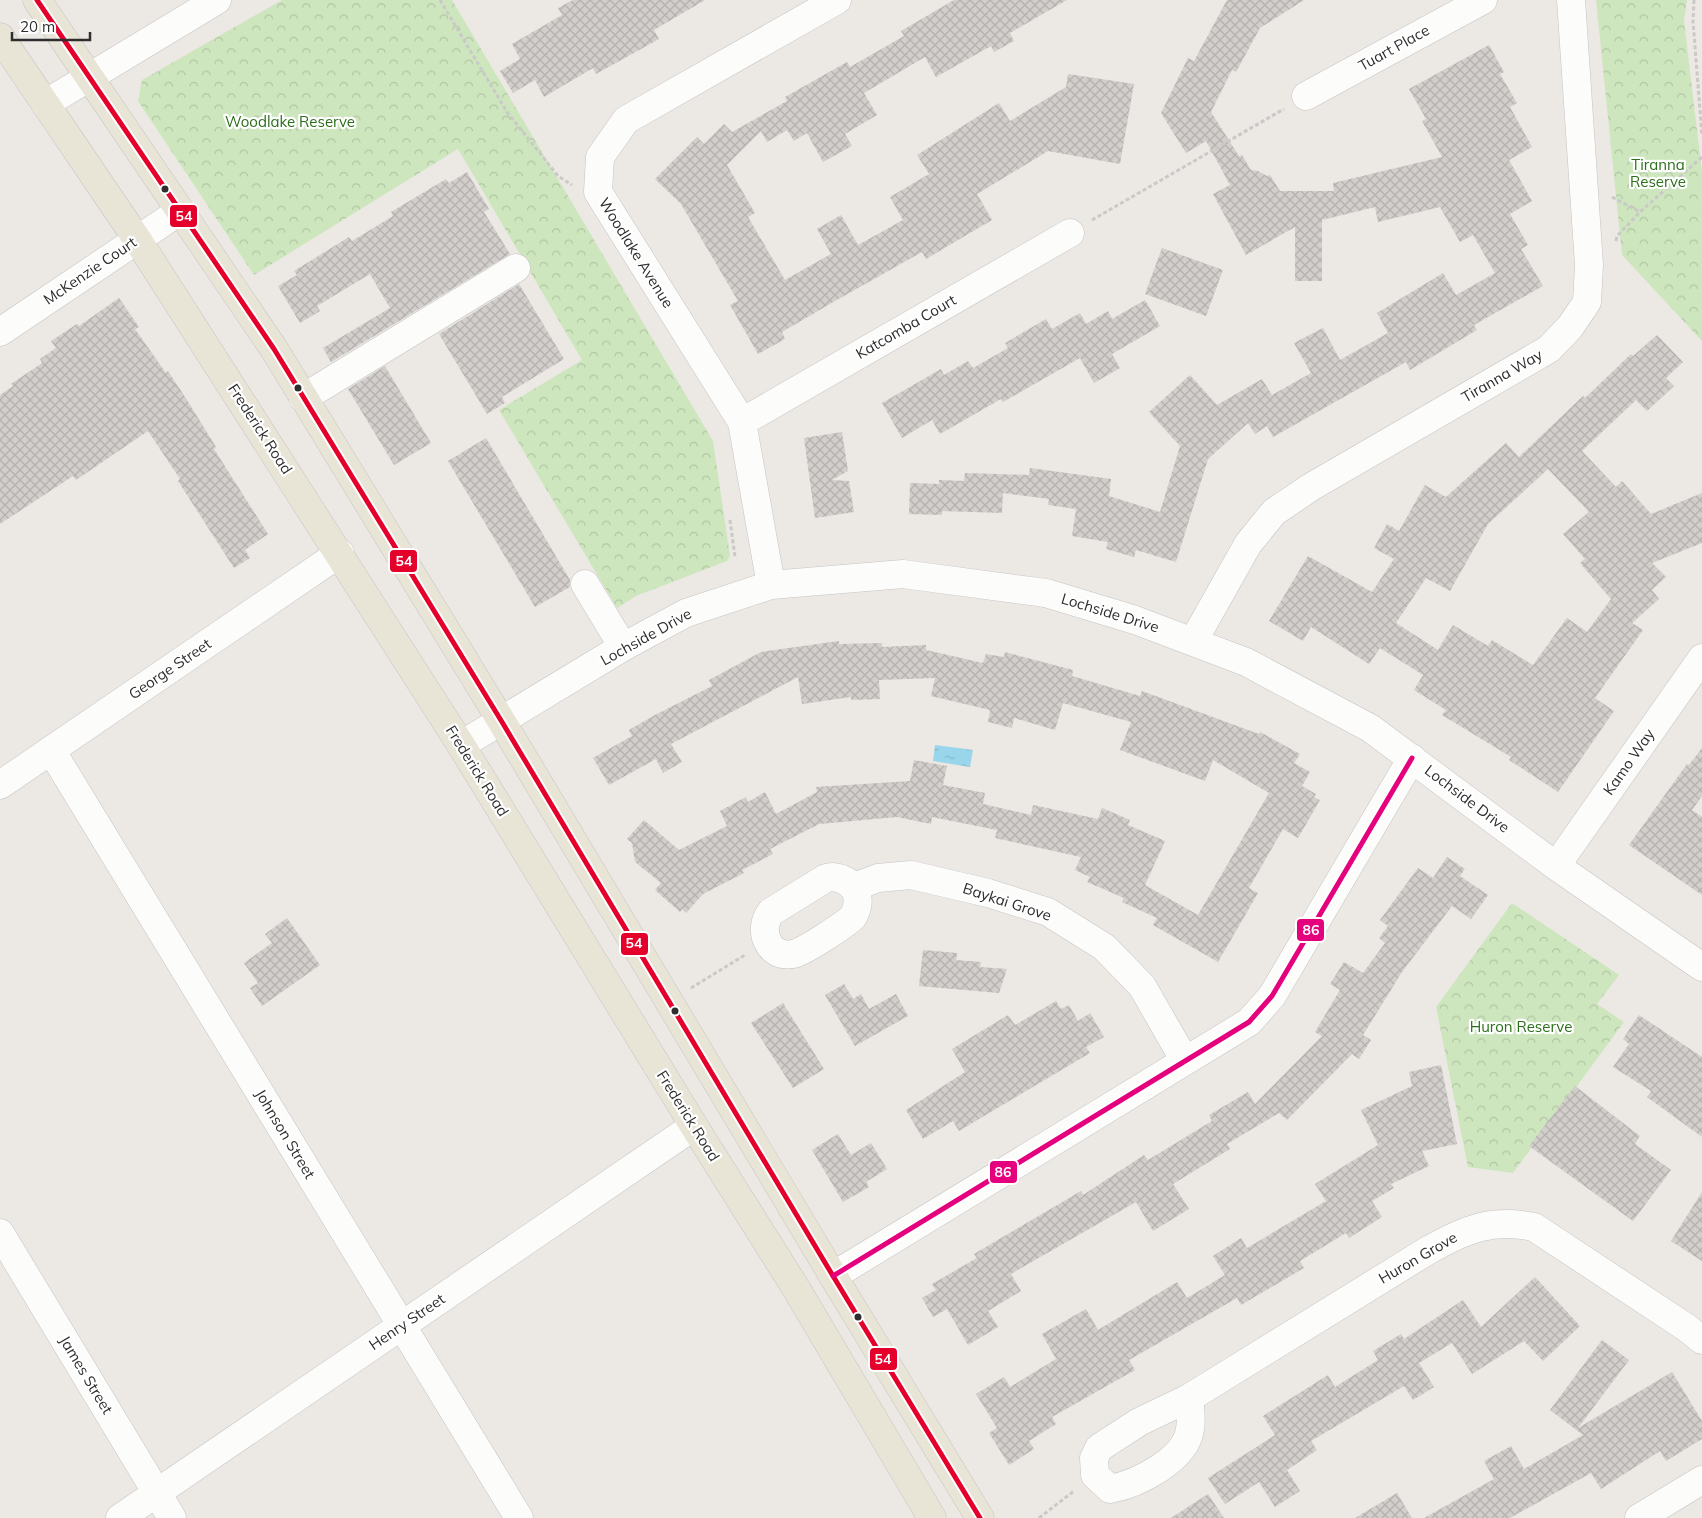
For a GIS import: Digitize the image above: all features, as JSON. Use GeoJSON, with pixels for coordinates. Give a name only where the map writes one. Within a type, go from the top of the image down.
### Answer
{"type":"FeatureCollection","features":[{"type":"Feature","properties":{"kind":"main road"},"geometry":{"type":"LineString","coordinates":[[36,0],[274,349],[502,722],[980,1518]]}},
{"type":"Feature","properties":{"kind":"main road","name":"Frederick Road"},"geometry":{"type":"LineString","coordinates":[[0,37],[137,239],[461,745],[694,1126],[797,1290],[932,1518]]}},
{"type":"Feature","properties":{"kind":"street"},"geometry":{"type":"LineString","coordinates":[[45,104],[88,76],[218,0]]}},
{"type":"Feature","properties":{"kind":"street","name":"Woodlake Avenue"},"geometry":{"type":"LineString","coordinates":[[771,585],[742,422],[598,192],[600,157],[626,120],[837,0]]}},
{"type":"Feature","properties":{"kind":"street","name":"Tuart Place"},"geometry":{"type":"LineString","coordinates":[[1306,96],[1483,0]]}},
{"type":"Feature","properties":{"kind":"street","name":"Tiranna Way"},"geometry":{"type":"LineString","coordinates":[[1194,640],[1248,544],[1274,512],[1311,487],[1549,349],[1570,327],[1586,302],[1589,265],[1571,0]]}},
{"type":"Feature","properties":{"kind":"street","name":"McKenzie Court"},"geometry":{"type":"LineString","coordinates":[[0,332],[180,211]]}},
{"type":"Feature","properties":{"kind":"street","name":"Katcomba Court"},"geometry":{"type":"LineString","coordinates":[[742,422],[1070,233]]}},
{"type":"Feature","properties":{"kind":"street"},"geometry":{"type":"LineString","coordinates":[[303,398],[516,268]]}},
{"type":"Feature","properties":{"kind":"street","name":"George Street"},"geometry":{"type":"LineString","coordinates":[[0,785],[340,554]]}},
{"type":"Feature","properties":{"kind":"street","name":"Lochside Drive"},"geometry":{"type":"LineString","coordinates":[[461,745],[502,722],[623,647],[686,612],[771,585],[903,574],[1046,593],[1194,640],[1246,662],[1362,724],[1412,758],[1556,866],[1702,967]]}},
{"type":"Feature","properties":{"kind":"street"},"geometry":{"type":"LineString","coordinates":[[585,584],[623,647]]}},
{"type":"Feature","properties":{"kind":"street","name":"Kamo Way"},"geometry":{"type":"LineString","coordinates":[[1556,866],[1702,658]]}},
{"type":"Feature","properties":{"kind":"street","name":"Johnson Street"},"geometry":{"type":"LineString","coordinates":[[51,750],[519,1518]]}},
{"type":"Feature","properties":{"kind":"street"},"geometry":{"type":"LineString","coordinates":[[833,1276],[1249,1022],[1272,996],[1412,758]]}},
{"type":"Feature","properties":{"kind":"street","name":"Baykai Grove"},"geometry":{"type":"LineString","coordinates":[[854,887],[878,878],[911,875],[988,893],[1048,912],[1104,947],[1142,986],[1186,1061]]}},
{"type":"Feature","properties":{"kind":"street"},"geometry":{"type":"LineString","coordinates":[[826,878],[844,879],[854,887],[858,899],[853,917],[824,937],[793,954],[780,953],[766,941],[764,923],[776,908],[826,878]]}},
{"type":"Feature","properties":{"kind":"street","name":"Henry Street"},"geometry":{"type":"LineString","coordinates":[[120,1518],[694,1126]]}},
{"type":"Feature","properties":{"kind":"street","name":"Huron Grove"},"geometry":{"type":"LineString","coordinates":[[1094,1475],[1094,1458],[1099,1448],[1139,1422],[1189,1398],[1427,1251],[1460,1233],[1486,1225],[1515,1224],[1534,1227],[1687,1328],[1702,1340]]}},
{"type":"Feature","properties":{"kind":"street","name":"James Street"},"geometry":{"type":"LineString","coordinates":[[0,1233],[172,1518]]}},
{"type":"Feature","properties":{"kind":"street"},"geometry":{"type":"LineString","coordinates":[[1094,1475],[1110,1489],[1129,1485],[1173,1458],[1185,1443],[1190,1430],[1189,1398]]}},
{"type":"Feature","properties":{"kind":"street"},"geometry":{"type":"LineString","coordinates":[[1639,1518],[1702,1480]]}},
{"type":"Feature","properties":{"kind":"path"},"geometry":{"type":"LineString","coordinates":[[440,0],[507,112],[537,152],[558,176],[572,185],[575,192]]}},
{"type":"Feature","properties":{"kind":"path"},"geometry":{"type":"LineString","coordinates":[[1694,0],[1693,20],[1702,136]]}},
{"type":"Feature","properties":{"kind":"path"},"geometry":{"type":"LineString","coordinates":[[1070,233],[1306,96]]}},
{"type":"Feature","properties":{"kind":"path"},"geometry":{"type":"LineString","coordinates":[[1616,246],[1617,236],[1640,212],[1702,157]]}},
{"type":"Feature","properties":{"kind":"path"},"geometry":{"type":"LineString","coordinates":[[1608,204],[1607,195],[1640,212]]}},
{"type":"Feature","properties":{"kind":"path"},"geometry":{"type":"LineString","coordinates":[[730,518],[735,557]]}},
{"type":"Feature","properties":{"kind":"path"},"geometry":{"type":"LineString","coordinates":[[686,991],[766,941]]}},
{"type":"Feature","properties":{"kind":"path"},"geometry":{"type":"LineString","coordinates":[[1039,1518],[1094,1475]]}},
{"type":"Feature","properties":{"kind":"green space","name":"Woodlake Reserve"},"geometry":{"type":"Polygon","coordinates":[[[282,0],[452,0],[713,441],[730,556],[727,561],[636,596],[617,608],[499,410],[582,360],[458,149],[254,275],[138,101],[142,80],[282,0]]]}},
{"type":"Feature","properties":{"kind":"green space","name":"Tiranna Reserve"},"geometry":{"type":"Polygon","coordinates":[[[1596,0],[1687,0],[1684,21],[1702,172],[1702,341],[1622,255],[1596,0]]]}},
{"type":"Feature","properties":{"kind":"green space","name":"Huron Reserve"},"geometry":{"type":"Polygon","coordinates":[[[1512,903],[1619,975],[1597,1004],[1624,1022],[1513,1173],[1468,1167],[1436,1007],[1512,903]]]}},
{"type":"Feature","properties":{"kind":"water"},"geometry":{"type":"Polygon","coordinates":[[[935,745],[973,750],[970,767],[933,761],[935,745]]]}},
{"type":"Feature","properties":{"kind":"building"},"geometry":{"type":"Polygon","coordinates":[[[573,0],[705,0],[654,30],[659,39],[596,74],[593,68],[544,97],[535,80],[513,93],[500,71],[520,59],[512,44],[562,15],[558,8],[573,0]]]}},
{"type":"Feature","properties":{"kind":"building"},"geometry":{"type":"Polygon","coordinates":[[[954,0],[1067,0],[1010,33],[1014,41],[994,52],[991,46],[936,77],[925,57],[864,93],[877,115],[845,134],[852,146],[823,162],[807,133],[794,141],[787,130],[767,142],[761,131],[727,165],[755,213],[748,217],[785,280],[831,254],[817,229],[841,215],[858,245],[903,220],[890,197],[929,174],[917,155],[999,103],[1010,121],[1066,87],[1068,74],[1134,84],[1120,164],[1048,151],[977,194],[992,220],[926,259],[922,252],[835,301],[782,332],[785,339],[758,354],[730,305],[738,301],[681,204],[655,179],[697,137],[704,144],[724,124],[732,132],[787,101],[785,97],[847,62],[850,67],[904,36],[901,31],[954,0]]]}},
{"type":"Feature","properties":{"kind":"building"},"geometry":{"type":"Polygon","coordinates":[[[1227,0],[1304,0],[1260,28],[1236,72],[1232,70],[1211,112],[1239,156],[1242,155],[1251,170],[1258,171],[1267,176],[1270,175],[1280,191],[1334,191],[1333,183],[1442,157],[1422,121],[1426,119],[1409,89],[1489,45],[1504,72],[1500,74],[1517,103],[1510,107],[1532,147],[1509,160],[1532,201],[1510,214],[1528,245],[1521,249],[1543,286],[1474,325],[1477,330],[1410,370],[1406,362],[1273,437],[1267,426],[1255,434],[1248,423],[1208,459],[1176,562],[1136,550],[1134,557],[1106,549],[1108,542],[1072,536],[1076,509],[1048,505],[1049,499],[1003,493],[1002,513],[942,511],[942,515],[909,514],[910,483],[939,484],[939,480],[964,481],[965,473],[1029,475],[1030,468],[1111,479],[1109,496],[1160,512],[1180,446],[1149,412],[1190,375],[1217,405],[1262,379],[1272,395],[1311,373],[1294,343],[1323,328],[1340,360],[1388,333],[1377,313],[1443,273],[1456,295],[1495,273],[1473,235],[1460,242],[1440,207],[1378,222],[1375,207],[1322,220],[1322,281],[1295,281],[1295,227],[1246,255],[1213,194],[1230,185],[1206,141],[1186,153],[1161,113],[1188,58],[1194,61],[1227,0]]]}},
{"type":"Feature","properties":{"kind":"building"},"geometry":{"type":"Polygon","coordinates":[[[467,172],[489,209],[484,212],[510,254],[331,362],[323,348],[390,308],[370,274],[317,306],[320,311],[300,323],[278,286],[297,275],[294,271],[349,237],[352,241],[393,216],[391,212],[446,179],[449,183],[467,172]]]}},
{"type":"Feature","properties":{"kind":"building"},"geometry":{"type":"Polygon","coordinates":[[[1162,248],[1223,270],[1206,316],[1145,294],[1162,248]]]}},
{"type":"Feature","properties":{"kind":"building"},"geometry":{"type":"Polygon","coordinates":[[[519,284],[564,359],[502,397],[505,403],[487,414],[439,334],[519,284]]]}},
{"type":"Feature","properties":{"kind":"building"},"geometry":{"type":"Polygon","coordinates":[[[119,298],[139,327],[135,329],[166,373],[168,371],[187,400],[216,447],[214,449],[268,534],[245,550],[250,558],[234,568],[178,481],[180,479],[148,431],[76,480],[73,476],[0,524],[0,395],[13,386],[11,384],[42,363],[40,359],[56,348],[51,341],[77,324],[79,326],[119,298]]]}},
{"type":"Feature","properties":{"kind":"building"},"geometry":{"type":"Polygon","coordinates":[[[1145,300],[1160,326],[1112,354],[1120,368],[1094,383],[1080,358],[1003,402],[1001,399],[940,434],[932,420],[902,438],[882,403],[941,369],[944,375],[968,361],[973,368],[1008,348],[1005,343],[1046,319],[1052,329],[1080,313],[1086,324],[1108,311],[1112,319],[1145,300]]]}},
{"type":"Feature","properties":{"kind":"building"},"geometry":{"type":"Polygon","coordinates":[[[1657,335],[1683,362],[1666,378],[1674,386],[1647,411],[1636,400],[1582,451],[1616,487],[1622,481],[1651,514],[1702,493],[1702,543],[1652,563],[1666,577],[1652,590],[1659,599],[1632,623],[1643,630],[1595,698],[1614,711],[1558,792],[1509,760],[1511,757],[1442,715],[1446,710],[1414,690],[1423,675],[1380,648],[1369,664],[1311,627],[1303,641],[1269,621],[1308,556],[1372,592],[1394,559],[1374,548],[1387,524],[1399,531],[1425,485],[1446,497],[1506,443],[1519,457],[1583,396],[1585,398],[1631,354],[1633,356],[1657,335]],[[1548,469],[1488,524],[1450,591],[1426,578],[1396,623],[1438,650],[1453,625],[1488,646],[1492,640],[1533,665],[1567,618],[1587,632],[1611,599],[1580,563],[1585,559],[1563,534],[1589,512],[1548,469]]]}},
{"type":"Feature","properties":{"kind":"building"},"geometry":{"type":"Polygon","coordinates":[[[385,366],[431,443],[394,465],[348,389],[385,366]]]}},
{"type":"Feature","properties":{"kind":"building"},"geometry":{"type":"Polygon","coordinates":[[[842,432],[848,471],[832,480],[849,481],[854,512],[815,518],[804,438],[842,432]]]}},
{"type":"Feature","properties":{"kind":"building"},"geometry":{"type":"Polygon","coordinates":[[[486,438],[570,580],[570,587],[535,607],[448,461],[486,438]]]}},
{"type":"Feature","properties":{"kind":"building"},"geometry":{"type":"Polygon","coordinates":[[[839,641],[839,644],[882,643],[882,647],[926,645],[926,650],[983,663],[986,654],[1004,657],[1005,652],[1073,670],[1072,676],[1140,696],[1142,691],[1259,734],[1260,732],[1300,754],[1294,763],[1310,772],[1302,786],[1316,794],[1314,797],[1320,800],[1298,838],[1283,829],[1249,888],[1258,893],[1218,962],[1153,925],[1157,918],[1122,902],[1124,898],[1087,882],[1090,877],[1075,870],[1081,857],[995,838],[997,830],[932,817],[931,824],[897,817],[819,824],[770,849],[773,854],[742,870],[744,873],[703,894],[686,913],[682,909],[680,912],[655,890],[661,883],[635,862],[632,843],[627,839],[644,820],[679,850],[727,826],[720,811],[746,797],[748,802],[765,792],[776,814],[817,792],[816,787],[910,781],[914,760],[947,766],[943,785],[985,793],[983,804],[1031,815],[1033,805],[1098,819],[1102,808],[1130,820],[1128,825],[1165,841],[1145,885],[1198,915],[1269,793],[1213,760],[1205,781],[1120,750],[1131,722],[1063,703],[1055,730],[1014,718],[1012,728],[988,722],[990,710],[931,696],[935,678],[879,680],[880,699],[851,700],[851,697],[802,704],[798,677],[671,744],[682,762],[663,773],[656,759],[609,785],[593,758],[632,736],[629,730],[712,686],[709,680],[761,652],[839,641]]]}},
{"type":"Feature","properties":{"kind":"building"},"geometry":{"type":"Polygon","coordinates":[[[1702,748],[1702,796],[1692,810],[1702,817],[1702,895],[1629,845],[1687,764],[1689,765],[1702,748]]]}},
{"type":"Feature","properties":{"kind":"building"},"geometry":{"type":"Polygon","coordinates":[[[1447,857],[1465,869],[1460,876],[1488,895],[1471,919],[1452,906],[1402,972],[1363,1035],[1371,1040],[1359,1059],[1352,1054],[1287,1120],[1279,1113],[1227,1144],[1230,1149],[1173,1184],[1189,1209],[1153,1231],[1136,1202],[1011,1274],[1021,1291],[988,1311],[998,1327],[968,1345],[947,1309],[933,1317],[922,1298],[936,1290],[932,1284],[977,1258],[974,1254],[1081,1191],[1083,1195],[1144,1155],[1148,1160],[1212,1121],[1209,1115],[1248,1092],[1255,1104],[1322,1036],[1315,1032],[1340,990],[1330,984],[1344,962],[1363,973],[1385,943],[1379,938],[1388,926],[1380,920],[1418,868],[1433,878],[1447,857]]]}},
{"type":"Feature","properties":{"kind":"building"},"geometry":{"type":"Polygon","coordinates":[[[287,918],[320,965],[262,1006],[250,988],[258,983],[244,963],[272,943],[265,934],[287,918]]]}},
{"type":"Feature","properties":{"kind":"building"},"geometry":{"type":"Polygon","coordinates":[[[923,950],[957,953],[956,960],[981,962],[980,967],[1007,969],[999,993],[919,986],[923,950]]]}},
{"type":"Feature","properties":{"kind":"building"},"geometry":{"type":"Polygon","coordinates":[[[844,984],[853,999],[861,994],[869,1009],[896,994],[908,1016],[855,1046],[825,995],[844,984]]]}},
{"type":"Feature","properties":{"kind":"building"},"geometry":{"type":"Polygon","coordinates":[[[1056,1001],[1061,1009],[1069,1005],[1078,1021],[1090,1013],[1104,1037],[1086,1047],[1090,1053],[959,1131],[953,1121],[923,1139],[906,1110],[965,1072],[952,1049],[1008,1015],[1015,1025],[1056,1001]]]}},
{"type":"Feature","properties":{"kind":"building"},"geometry":{"type":"Polygon","coordinates":[[[783,1003],[824,1069],[793,1088],[751,1023],[783,1003]]]}},
{"type":"Feature","properties":{"kind":"building"},"geometry":{"type":"Polygon","coordinates":[[[1639,1015],[1702,1057],[1702,1137],[1647,1097],[1651,1091],[1613,1067],[1629,1044],[1623,1039],[1639,1015]]]}},
{"type":"Feature","properties":{"kind":"building"},"geometry":{"type":"Polygon","coordinates":[[[1441,1065],[1457,1144],[1422,1151],[1429,1166],[1391,1184],[1394,1188],[1372,1201],[1382,1217],[1349,1238],[1346,1233],[1300,1261],[1304,1268],[1241,1305],[1237,1298],[1129,1360],[1135,1370],[1052,1417],[1056,1424],[1029,1441],[1034,1449],[1009,1465],[989,1433],[997,1428],[976,1394],[1004,1377],[1010,1387],[1056,1359],[1042,1334],[1086,1309],[1098,1330],[1177,1282],[1187,1298],[1225,1275],[1213,1256],[1241,1238],[1247,1248],[1326,1201],[1315,1184],[1378,1145],[1361,1110],[1412,1086],[1409,1072],[1441,1065]]]}},
{"type":"Feature","properties":{"kind":"building"},"geometry":{"type":"Polygon","coordinates":[[[1575,1086],[1640,1136],[1635,1144],[1671,1170],[1633,1221],[1529,1146],[1575,1086]]]}},
{"type":"Feature","properties":{"kind":"building"},"geometry":{"type":"Polygon","coordinates":[[[838,1134],[851,1155],[871,1143],[887,1169],[866,1182],[869,1187],[843,1202],[812,1150],[838,1134]]]}},
{"type":"Feature","properties":{"kind":"building"},"geometry":{"type":"Polygon","coordinates":[[[1702,1192],[1702,1261],[1671,1241],[1702,1192]]]}},
{"type":"Feature","properties":{"kind":"building"},"geometry":{"type":"Polygon","coordinates":[[[1535,1277],[1580,1326],[1543,1361],[1524,1341],[1472,1374],[1452,1343],[1419,1363],[1434,1387],[1413,1400],[1404,1386],[1311,1441],[1317,1450],[1287,1470],[1300,1491],[1275,1507],[1259,1482],[1225,1504],[1208,1478],[1275,1435],[1263,1416],[1328,1375],[1335,1387],[1378,1360],[1373,1351],[1401,1334],[1404,1339],[1463,1300],[1481,1327],[1535,1277]]]}},
{"type":"Feature","properties":{"kind":"building"},"geometry":{"type":"Polygon","coordinates":[[[1602,1340],[1629,1360],[1578,1428],[1672,1372],[1702,1421],[1702,1439],[1666,1461],[1660,1451],[1601,1489],[1591,1473],[1510,1518],[1424,1518],[1494,1479],[1484,1461],[1511,1446],[1524,1469],[1583,1435],[1550,1410],[1602,1340]]]}},
{"type":"Feature","properties":{"kind":"building"},"geometry":{"type":"Polygon","coordinates":[[[1397,1493],[1412,1518],[1355,1518],[1397,1493]]]}},
{"type":"Feature","properties":{"kind":"building"},"geometry":{"type":"Polygon","coordinates":[[[1208,1494],[1224,1518],[1171,1518],[1208,1494]]]}},
{"type":"Feature","properties":{"kind":"transit line","name":"54"},"geometry":{"type":"LineString","coordinates":[[37,0],[274,349],[502,722],[980,1518]]}},
{"type":"Feature","properties":{"kind":"transit line","name":"86"},"geometry":{"type":"LineString","coordinates":[[833,1276],[1249,1022],[1272,996],[1412,758]]}}]}
